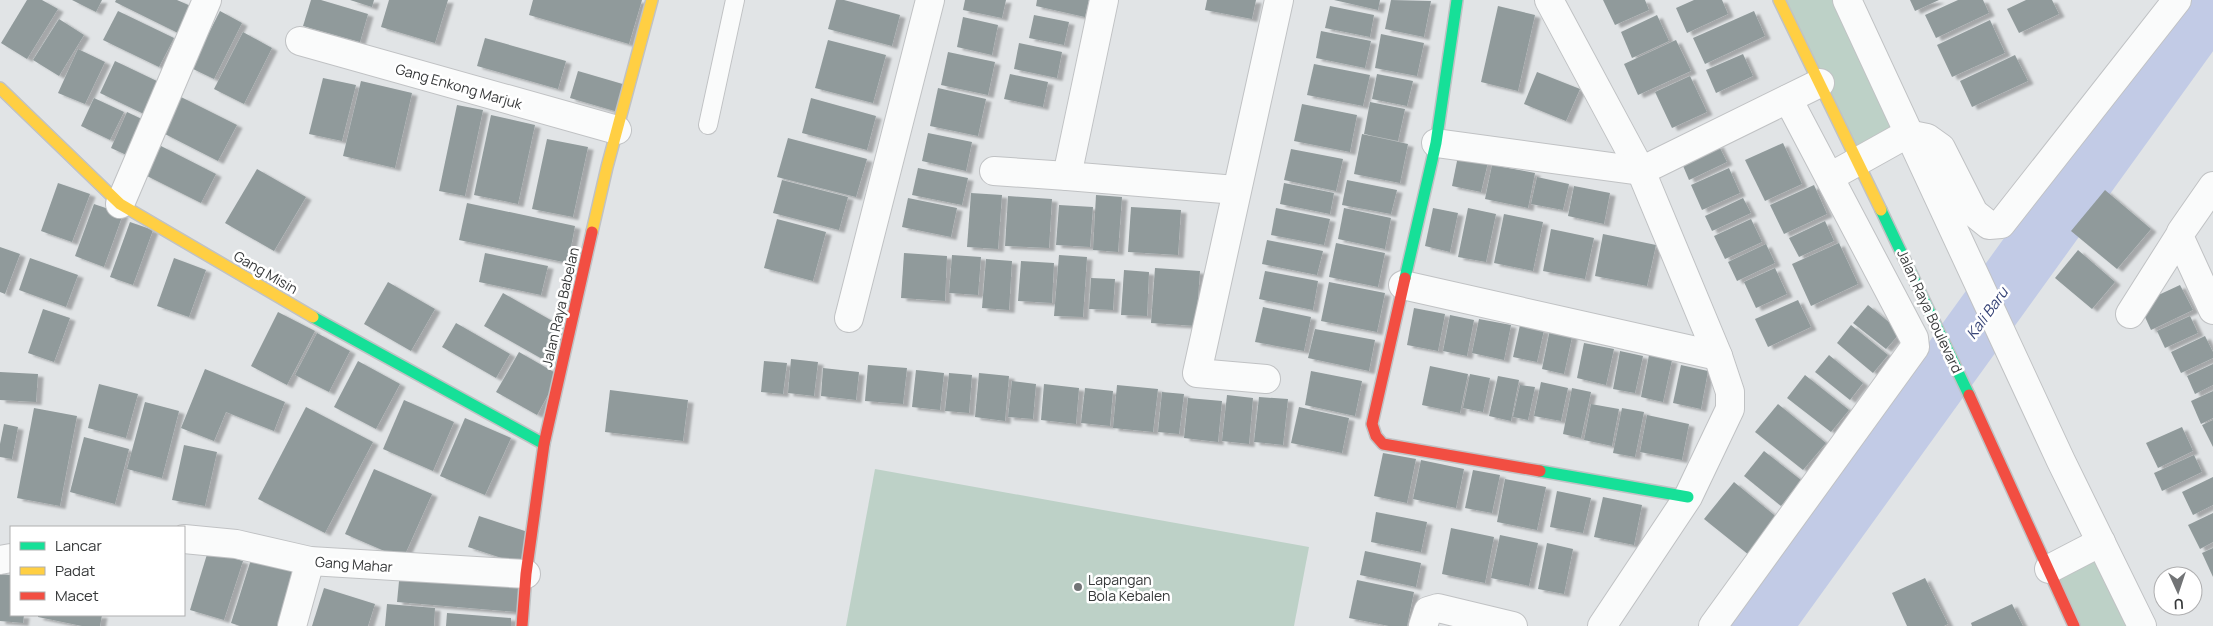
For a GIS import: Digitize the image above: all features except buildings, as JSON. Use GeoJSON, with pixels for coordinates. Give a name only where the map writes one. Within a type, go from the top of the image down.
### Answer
{"type":"FeatureCollection","features":[{"type":"Feature","properties":{"kind":"street"},"geometry":{"type":"LineString","coordinates":[[120,204],[207,0]]}},
{"type":"Feature","properties":{"kind":"street","name":"Jalan Raya Babelan"},"geometry":{"type":"LineString","coordinates":[[522,626],[526,574],[544,444],[617,130],[652,0]]}},
{"type":"Feature","properties":{"kind":"street"},"geometry":{"type":"LineString","coordinates":[[848,318],[930,0]]}},
{"type":"Feature","properties":{"kind":"street"},"geometry":{"type":"LineString","coordinates":[[1067,176],[1104,0]]}},
{"type":"Feature","properties":{"kind":"street"},"geometry":{"type":"LineString","coordinates":[[1266,379],[1197,373],[1279,0]]}},
{"type":"Feature","properties":{"kind":"street"},"geometry":{"type":"LineString","coordinates":[[1457,0],[1436,143],[1372,424],[1376,436],[1383,444],[1688,497]]}},
{"type":"Feature","properties":{"kind":"street"},"geometry":{"type":"LineString","coordinates":[[1549,0],[1641,171],[1729,386],[1730,409],[1688,497],[1602,626]]}},
{"type":"Feature","properties":{"kind":"street","name":"Jalan Raya Boulevard"},"geometry":{"type":"LineString","coordinates":[[1779,0],[1919,286],[2012,484],[2074,626]]}},
{"type":"Feature","properties":{"kind":"street"},"geometry":{"type":"LineString","coordinates":[[1847,0],[1907,134],[2061,461],[2142,626]]}},
{"type":"Feature","properties":{"kind":"street"},"geometry":{"type":"LineString","coordinates":[[1829,178],[1907,134],[1926,138],[1941,148],[1974,212],[1989,225],[2001,224],[2177,0]]}},
{"type":"Feature","properties":{"kind":"street","name":"Gang Enkong Marjuk"},"geometry":{"type":"LineString","coordinates":[[300,41],[617,130]]}},
{"type":"Feature","properties":{"kind":"street"},"geometry":{"type":"LineString","coordinates":[[1436,143],[1641,171],[1820,83]]}},
{"type":"Feature","properties":{"kind":"street","name":"Gang Misin"},"geometry":{"type":"LineString","coordinates":[[1,91],[120,204],[344,334],[544,444]]}},
{"type":"Feature","properties":{"kind":"street"},"geometry":{"type":"LineString","coordinates":[[1712,626],[1915,348],[1914,338],[1788,99]]}},
{"type":"Feature","properties":{"kind":"street"},"geometry":{"type":"LineString","coordinates":[[994,171],[1236,190]]}},
{"type":"Feature","properties":{"kind":"street"},"geometry":{"type":"LineString","coordinates":[[2130,314],[2213,186]]}},
{"type":"Feature","properties":{"kind":"street"},"geometry":{"type":"LineString","coordinates":[[2180,235],[2181,243],[2213,310]]}},
{"type":"Feature","properties":{"kind":"street"},"geometry":{"type":"LineString","coordinates":[[1403,285],[1718,356]]}},
{"type":"Feature","properties":{"kind":"street","name":"Gang Mahar"},"geometry":{"type":"LineString","coordinates":[[185,539],[236,544],[310,561],[526,574]]}},
{"type":"Feature","properties":{"kind":"street"},"geometry":{"type":"LineString","coordinates":[[2049,569],[2101,542]]}},
{"type":"Feature","properties":{"kind":"street"},"geometry":{"type":"LineString","coordinates":[[292,626],[310,561]]}},
{"type":"Feature","properties":{"kind":"street"},"geometry":{"type":"LineString","coordinates":[[1423,626],[1428,611],[1438,608],[1513,626]]}},
{"type":"Feature","properties":{"kind":"lane"},"geometry":{"type":"LineString","coordinates":[[708,125],[736,0]]}},
{"type":"Feature","properties":{"kind":"green space"},"geometry":{"type":"Polygon","coordinates":[[[1779,0],[1847,0],[1907,134],[1858,160],[1779,0]]]}},
{"type":"Feature","properties":{"kind":"green space","name":"Lapangan Bola Kebalen"},"geometry":{"type":"Polygon","coordinates":[[[875,469],[1309,547],[1294,626],[846,626],[875,469]]]}},
{"type":"Feature","properties":{"kind":"green space"},"geometry":{"type":"Polygon","coordinates":[[[2101,542],[2142,626],[2074,626],[2049,569],[2101,542]]]}},
{"type":"Feature","properties":{"kind":"waterway","name":"Kali Baru"},"geometry":{"type":"LineString","coordinates":[[1761,626],[2213,0]]}},
{"type":"Feature","properties":{"kind":"traffic: fast"},"geometry":{"type":"LineString","coordinates":[[1405,278],[1436,143],[1457,0]]}},
{"type":"Feature","properties":{"kind":"traffic: fast"},"geometry":{"type":"LineString","coordinates":[[1881,210],[1969,395]]}},
{"type":"Feature","properties":{"kind":"traffic: fast"},"geometry":{"type":"LineString","coordinates":[[313,317],[544,444]]}},
{"type":"Feature","properties":{"kind":"traffic: fast"},"geometry":{"type":"LineString","coordinates":[[1540,471],[1688,497]]}},
{"type":"Feature","properties":{"kind":"traffic: slow"},"geometry":{"type":"LineString","coordinates":[[592,232],[607,167],[652,0]]}},
{"type":"Feature","properties":{"kind":"traffic: slow"},"geometry":{"type":"LineString","coordinates":[[1779,0],[1881,210]]}},
{"type":"Feature","properties":{"kind":"traffic: slow"},"geometry":{"type":"LineString","coordinates":[[0,88],[120,204],[313,317]]}},
{"type":"Feature","properties":{"kind":"traffic: jam"},"geometry":{"type":"LineString","coordinates":[[522,626],[526,574],[544,444],[592,232]]}},
{"type":"Feature","properties":{"kind":"traffic: jam"},"geometry":{"type":"LineString","coordinates":[[1405,278],[1372,424],[1376,436],[1383,444],[1540,471]]}},
{"type":"Feature","properties":{"kind":"traffic: jam"},"geometry":{"type":"LineString","coordinates":[[1969,395],[2074,626]]}},
{"type":"Feature","properties":{"kind":"place","name":"Lapangan Bola Kebalen"},"geometry":{"type":"Point","coordinates":[1078,587]}}]}
